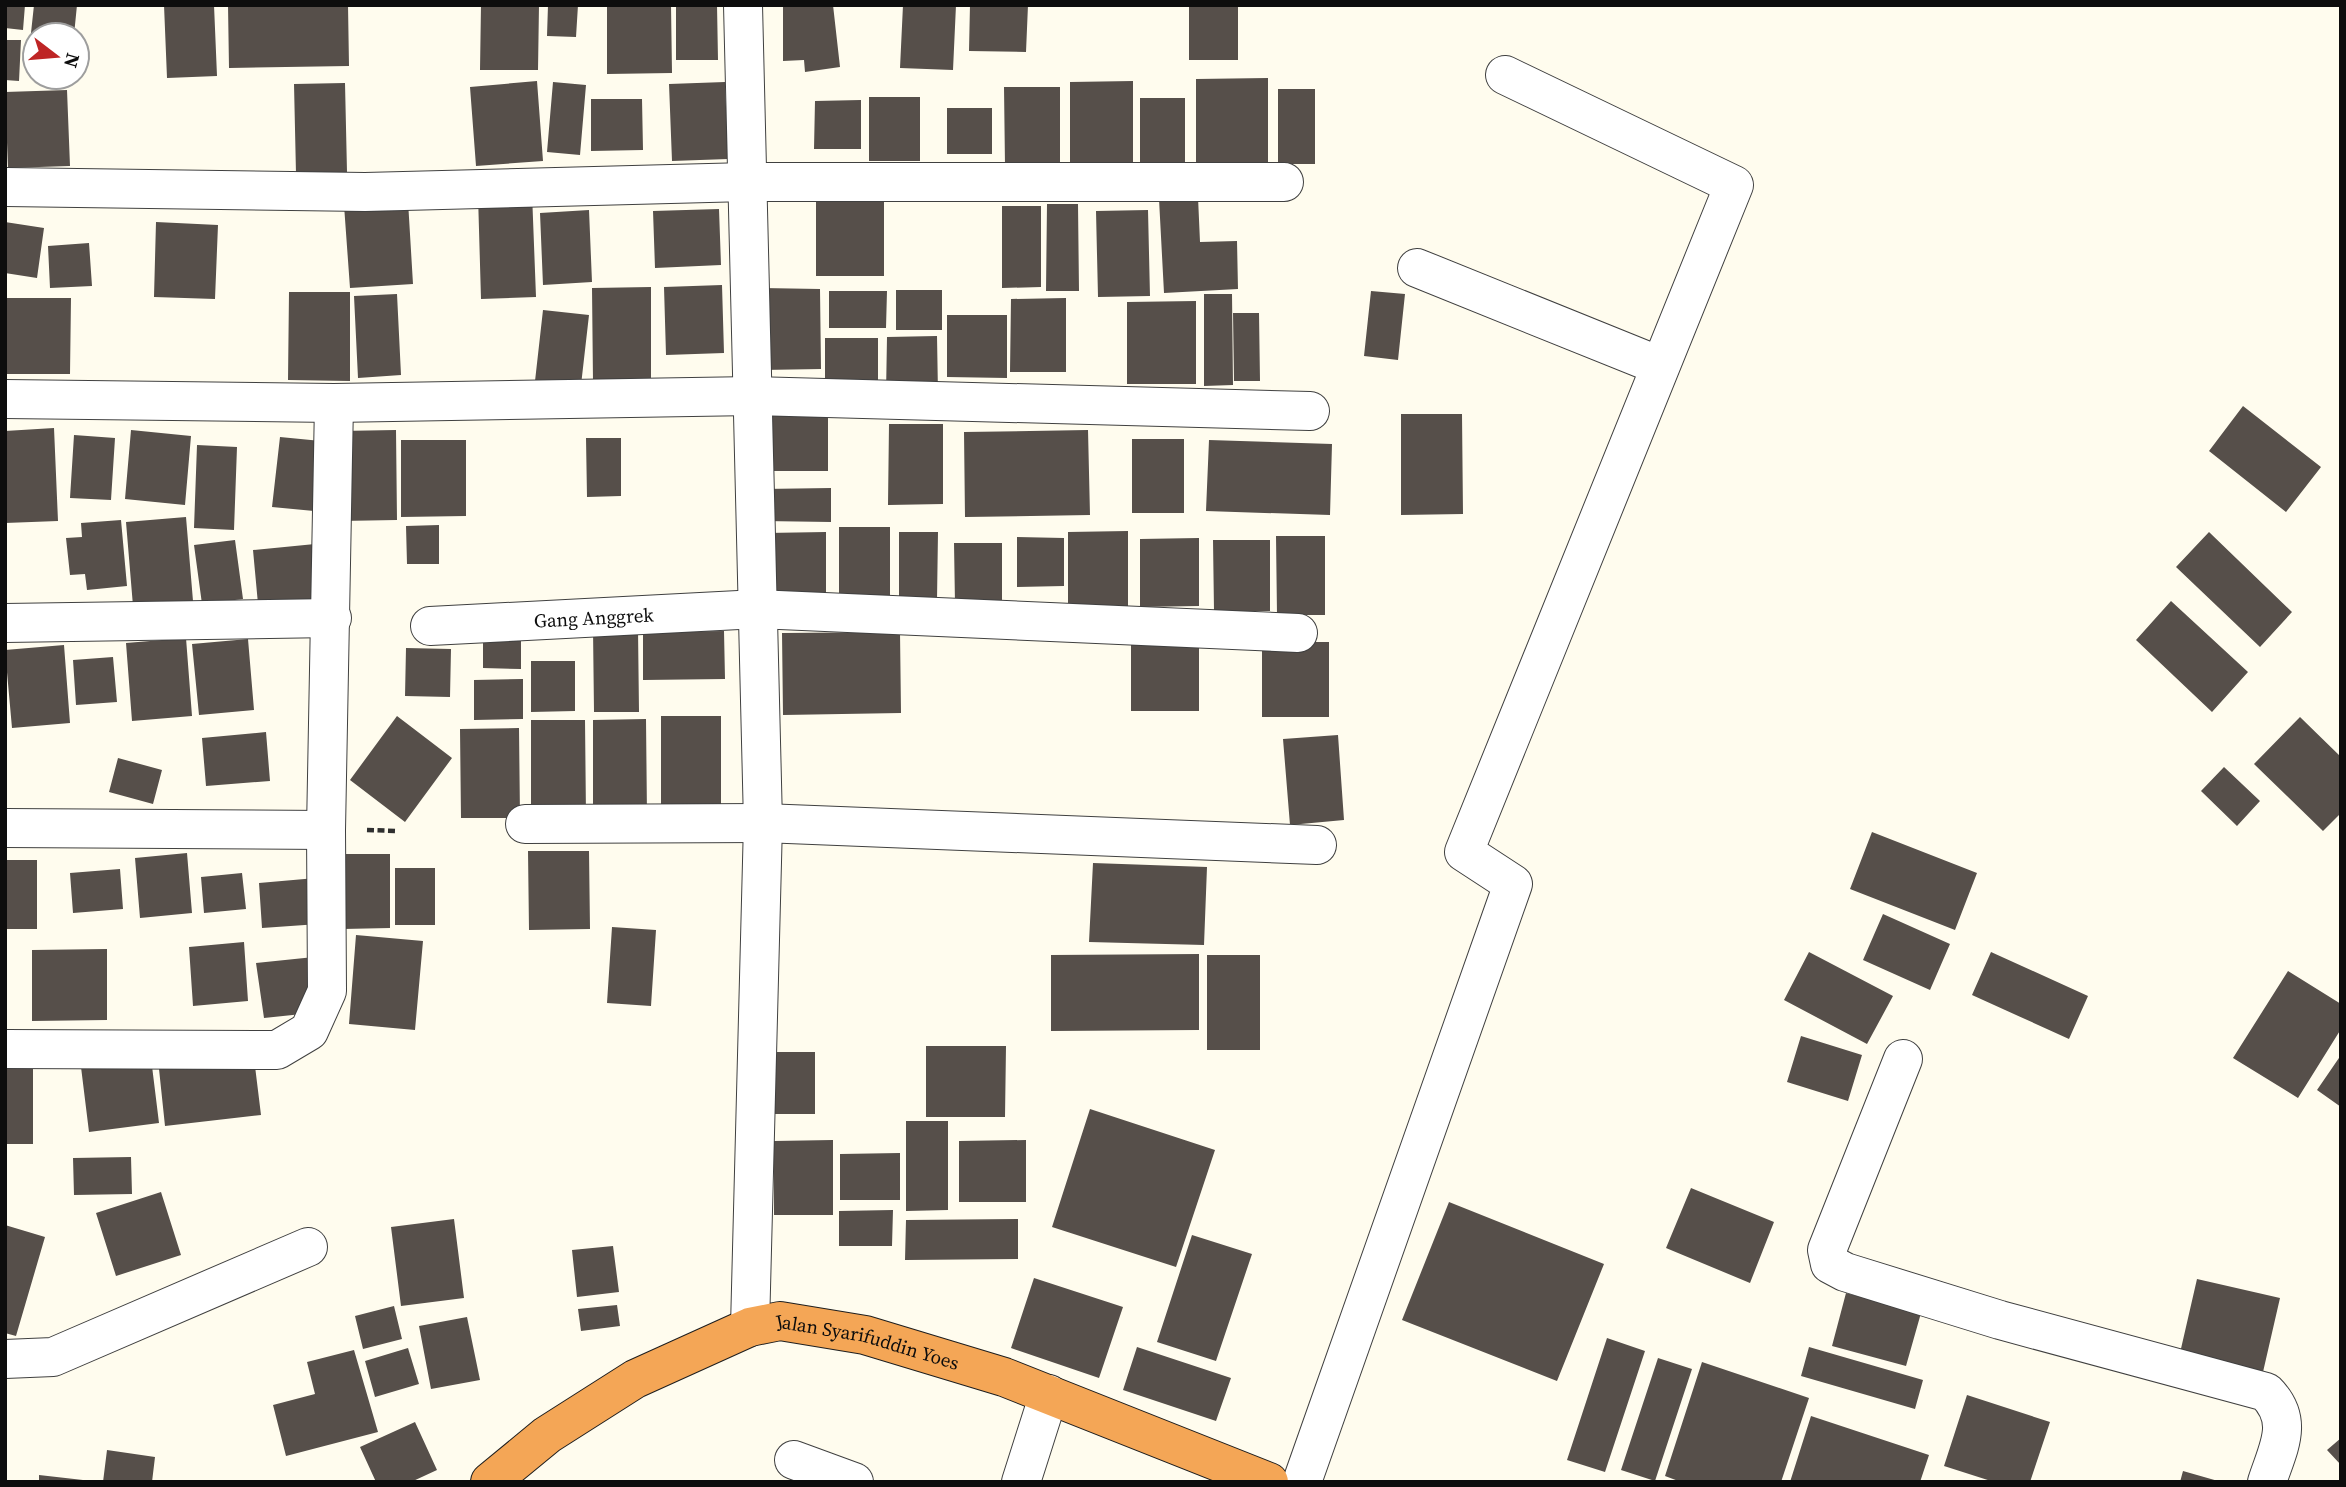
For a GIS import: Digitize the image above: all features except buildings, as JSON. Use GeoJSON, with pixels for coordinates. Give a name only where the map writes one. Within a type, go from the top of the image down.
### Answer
{"type":"FeatureCollection","features":[{"type":"Feature","properties":{"kind":"highway","name":"Jalan Syarifuddin Yoes"},"geometry":{"type":"LineString","coordinates":[[490,1482],[547,1435],[593,1403],[678,1357],[750,1327],[780,1321],[865,1335],[1004,1377],[1269,1482]]}},
{"type":"Feature","properties":{"kind":"street"},"geometry":{"type":"LineString","coordinates":[[743,5],[763,823],[750,1327]]}},
{"type":"Feature","properties":{"kind":"street"},"geometry":{"type":"LineString","coordinates":[[1302,1482],[1513,884],[1464,852],[1734,185],[1505,75]]}},
{"type":"Feature","properties":{"kind":"street"},"geometry":{"type":"LineString","coordinates":[[6,187],[365,192],[747,182],[1284,181]]}},
{"type":"Feature","properties":{"kind":"street"},"geometry":{"type":"LineString","coordinates":[[1417,268],[1660,366]]}},
{"type":"Feature","properties":{"kind":"street"},"geometry":{"type":"LineString","coordinates":[[5,399],[334,403],[753,396],[1310,411]]}},
{"type":"Feature","properties":{"kind":"street"},"geometry":{"type":"LineString","coordinates":[[5,1049],[277,1050],[309,1031],[327,991],[326,830],[334,403]]}},
{"type":"Feature","properties":{"kind":"street","name":"Gang Anggrek"},"geometry":{"type":"LineString","coordinates":[[430,626],[758,609],[1298,633]]}},
{"type":"Feature","properties":{"kind":"street"},"geometry":{"type":"LineString","coordinates":[[5,623],[332,618]]}},
{"type":"Feature","properties":{"kind":"street"},"geometry":{"type":"LineString","coordinates":[[525,824],[763,823],[1317,845]]}},
{"type":"Feature","properties":{"kind":"street"},"geometry":{"type":"LineString","coordinates":[[5,828],[326,830]]}},
{"type":"Feature","properties":{"kind":"street"},"geometry":{"type":"LineString","coordinates":[[1903,1059],[1827,1250],[1830,1264],[1845,1272],[2000,1320],[2266,1392],[2279,1405],[2284,1427],[2267,1482]]}},
{"type":"Feature","properties":{"kind":"street"},"geometry":{"type":"LineString","coordinates":[[5,1359],[53,1357],[307,1247]]}},
{"type":"Feature","properties":{"kind":"street"},"geometry":{"type":"LineString","coordinates":[[1021,1482],[1049,1394]]}},
{"type":"Feature","properties":{"kind":"street"},"geometry":{"type":"LineString","coordinates":[[794,1461],[854,1482]]}}]}
